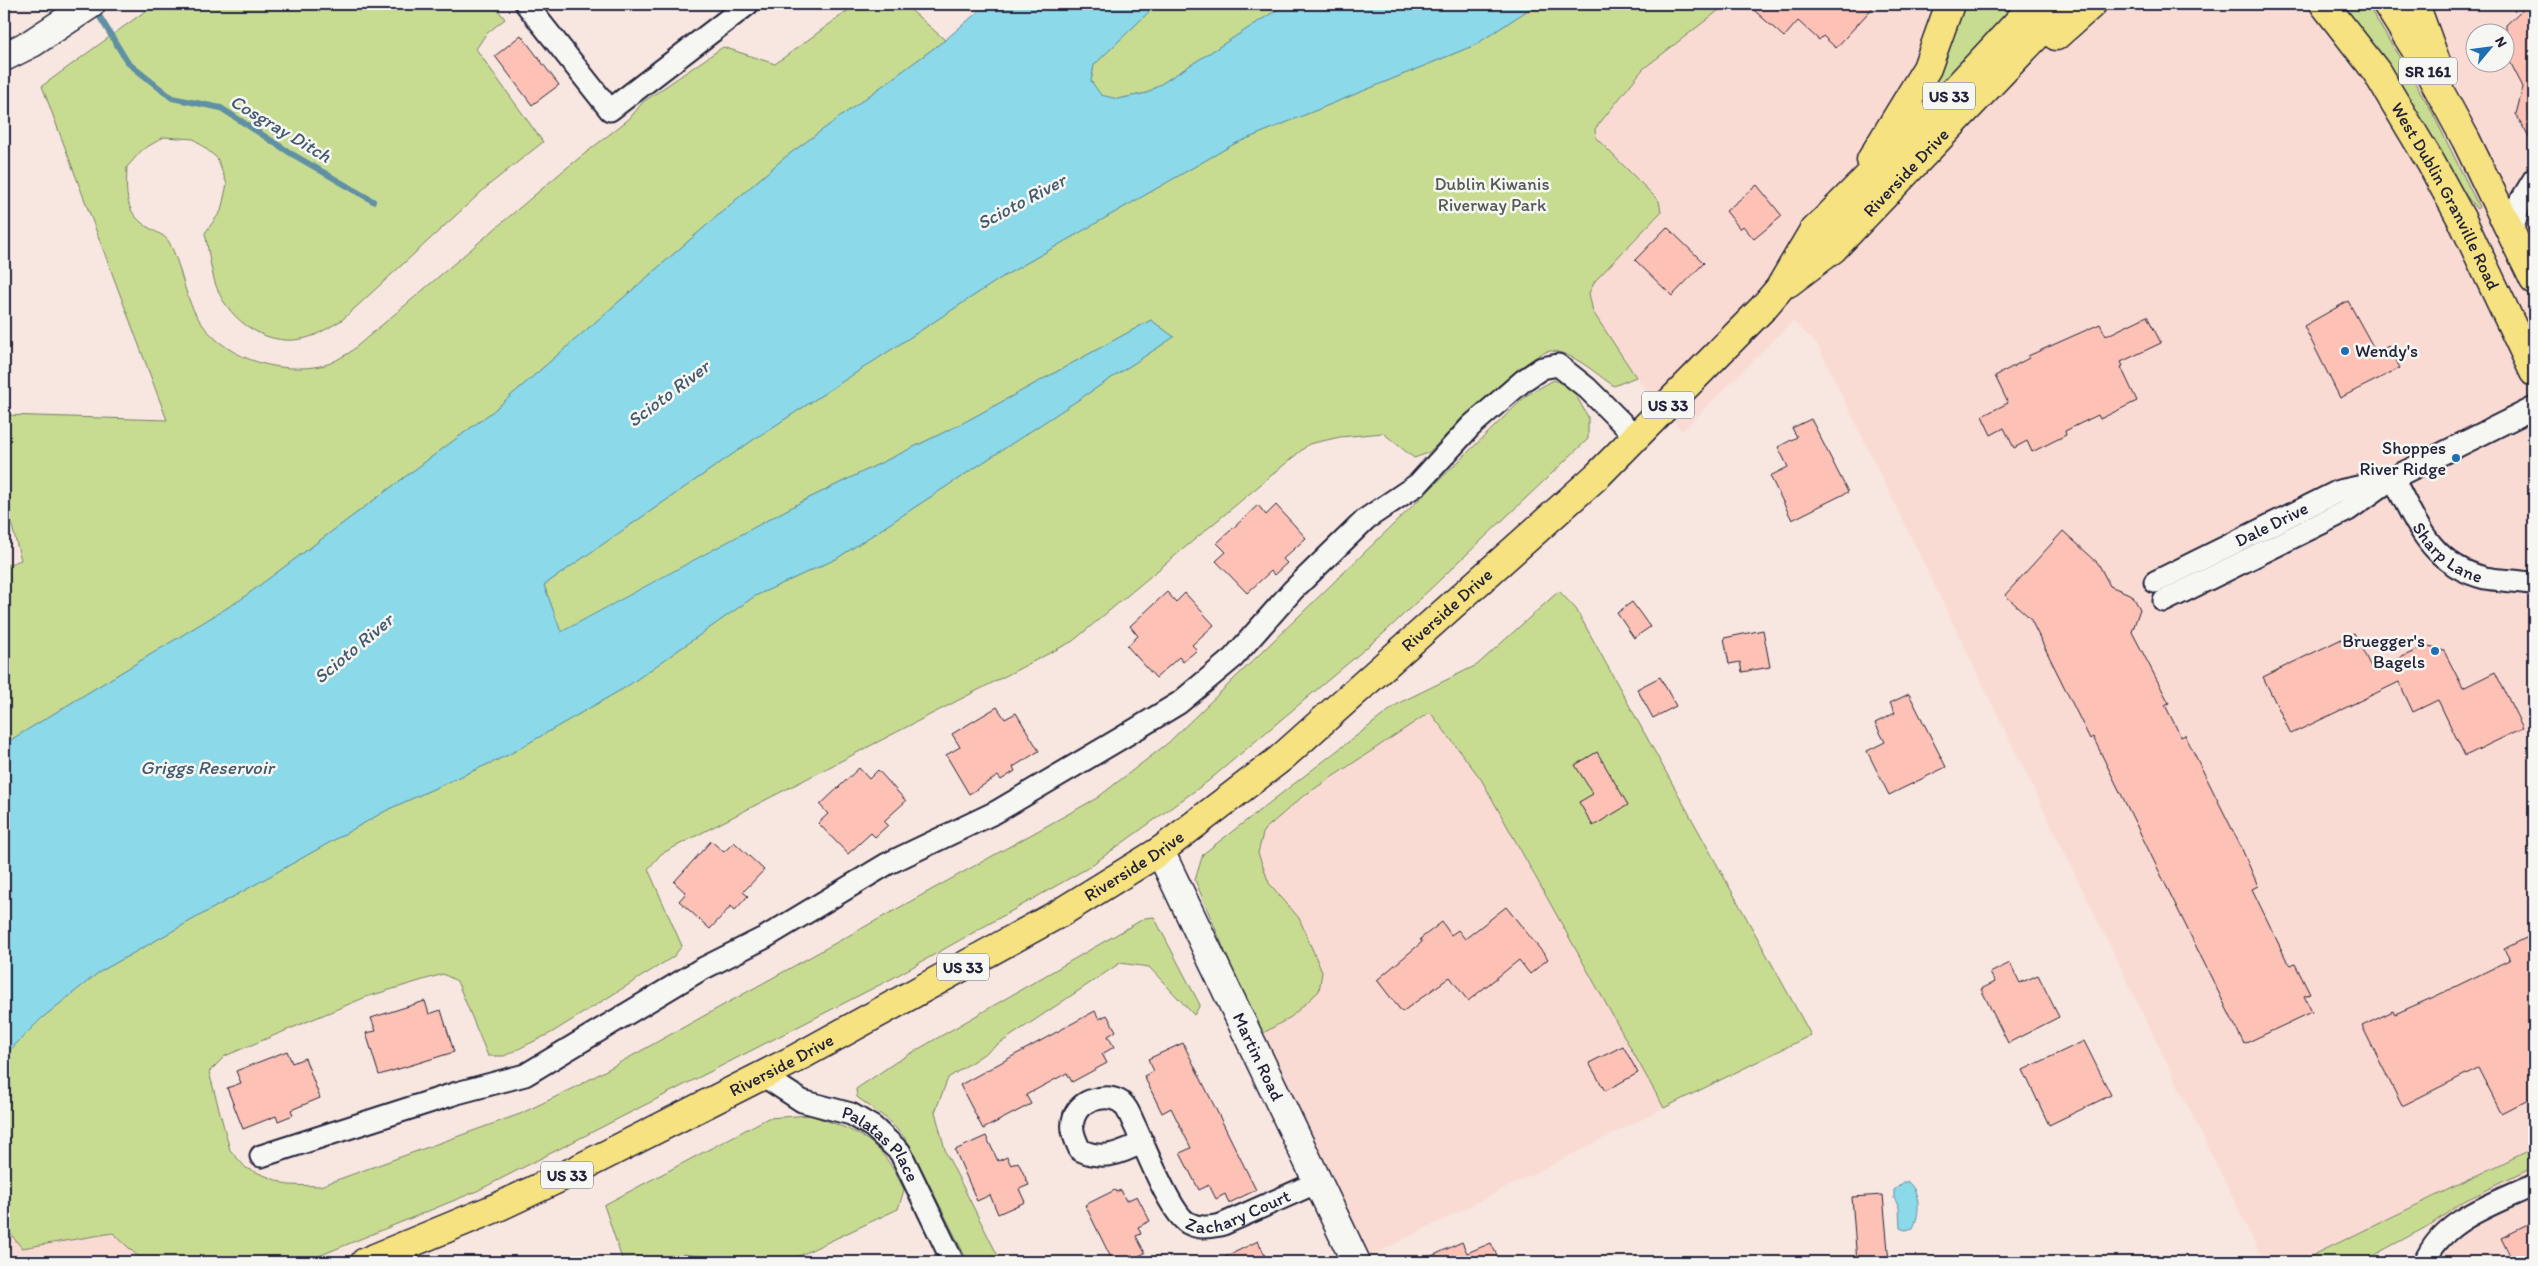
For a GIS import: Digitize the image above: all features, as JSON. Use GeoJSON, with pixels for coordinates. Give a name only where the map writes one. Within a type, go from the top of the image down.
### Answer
{"type":"FeatureCollection","features":[{"type":"Feature","properties":{"kind":"main road","name":"US 33"},"geometry":{"type":"LineString","coordinates":[[1859,184],[1887,131],[1927,68],[1950,4]]}},
{"type":"Feature","properties":{"kind":"main road","name":"Riverside Drive"},"geometry":{"type":"LineString","coordinates":[[1779,289],[1812,233],[1948,97],[2035,4]]}},
{"type":"Feature","properties":{"kind":"main road","name":"Riverside Drive"},"geometry":{"type":"LineString","coordinates":[[366,1262],[473,1218],[562,1177],[762,1075],[1060,913],[1160,851],[1280,759],[1598,475],[1779,289],[1833,249],[1976,102],[2067,4]]}},
{"type":"Feature","properties":{"kind":"main road","name":"US 33"},"geometry":{"type":"LineString","coordinates":[[1976,102],[2092,4]]}},
{"type":"Feature","properties":{"kind":"main road","name":"West Dublin Granville Road"},"geometry":{"type":"LineString","coordinates":[[2324,4],[2376,71],[2431,163],[2462,220],[2534,372]]}},
{"type":"Feature","properties":{"kind":"main road","name":"SR 161"},"geometry":{"type":"LineString","coordinates":[[2387,4],[2426,66],[2466,140],[2534,280]]}},
{"type":"Feature","properties":{"kind":"main road"},"geometry":{"type":"LineString","coordinates":[[2415,4],[2466,140]]}},
{"type":"Feature","properties":{"kind":"street"},"geometry":{"type":"LineString","coordinates":[[4,56],[32,43],[91,4]]}},
{"type":"Feature","properties":{"kind":"street"},"geometry":{"type":"LineString","coordinates":[[526,4],[610,110],[748,4]]}},
{"type":"Feature","properties":{"kind":"street"},"geometry":{"type":"LineString","coordinates":[[2512,232],[2520,202],[2534,179]]}},
{"type":"Feature","properties":{"kind":"street"},"geometry":{"type":"LineString","coordinates":[[261,1156],[457,1093],[525,1075],[700,970],[764,938],[887,864],[996,812],[1179,703],[1233,658],[1293,590],[1366,519],[1418,484],[1471,426],[1524,380],[1542,368],[1558,366],[1587,388],[1636,437]]}},
{"type":"Feature","properties":{"kind":"street","name":"Dale Drive"},"geometry":{"type":"LineString","coordinates":[[2160,591],[2339,491],[2393,478],[2534,408]]}},
{"type":"Feature","properties":{"kind":"street","name":"Sharp Lane"},"geometry":{"type":"LineString","coordinates":[[2393,478],[2424,535],[2442,557],[2459,568],[2484,577],[2534,584]]}},
{"type":"Feature","properties":{"kind":"street","name":"Martin Road"},"geometry":{"type":"LineString","coordinates":[[1160,851],[1356,1262]]}},
{"type":"Feature","properties":{"kind":"street","name":"Palatas Place"},"geometry":{"type":"LineString","coordinates":[[762,1075],[802,1100],[851,1114],[873,1126],[889,1140],[900,1152],[953,1262]]}},
{"type":"Feature","properties":{"kind":"street","name":"Zachary Court"},"geometry":{"type":"LineString","coordinates":[[1143,1142],[1174,1210],[1187,1223],[1204,1228],[1221,1225],[1318,1182]]}},
{"type":"Feature","properties":{"kind":"street"},"geometry":{"type":"LineString","coordinates":[[2424,1262],[2433,1246],[2447,1230],[2534,1185]]}},
{"type":"Feature","properties":{"kind":"shaded area"},"geometry":{"type":"Polygon","coordinates":[[[1727,4],[1904,4],[1909,12],[1925,10],[1996,93],[2081,4],[2534,4],[2534,1148],[2299,1262],[2271,1262],[2259,1252],[1817,344],[1793,321],[1682,431],[1636,377],[1593,312],[1589,293],[1595,281],[1659,201],[1596,138],[1595,129],[1643,69],[1727,4]]]}},
{"type":"Feature","properties":{"kind":"shaded area"},"geometry":{"type":"Polygon","coordinates":[[[1430,712],[1481,779],[1664,1108],[1367,1258],[1260,1035],[1291,1017],[1299,918],[1269,883],[1258,853],[1264,830],[1302,797],[1430,712]]]}},
{"type":"Feature","properties":{"kind":"shaded area"},"geometry":{"type":"Polygon","coordinates":[[[2534,1167],[2534,1262],[2449,1262],[2430,1225],[2464,1201],[2534,1167]]]}},
{"type":"Feature","properties":{"kind":"shaded area"},"geometry":{"type":"Polygon","coordinates":[[[4,1226],[22,1248],[114,1233],[144,1262],[4,1262],[4,1226]]]}},
{"type":"Feature","properties":{"kind":"green space"},"geometry":{"type":"Polygon","coordinates":[[[155,4],[493,4],[505,19],[486,34],[476,49],[543,142],[490,184],[342,320],[315,335],[301,339],[286,340],[272,338],[247,326],[226,306],[216,286],[205,233],[221,211],[227,184],[217,158],[194,139],[164,137],[142,150],[127,167],[127,195],[131,210],[142,223],[169,242],[191,305],[206,329],[219,342],[234,352],[251,360],[288,368],[307,368],[325,365],[349,353],[564,170],[629,119],[643,102],[723,47],[775,64],[857,4],[904,4],[945,40],[784,158],[492,412],[240,600],[4,744],[4,566],[21,560],[4,496],[4,415],[167,420],[42,86],[155,4]]]}},
{"type":"Feature","properties":{"kind":"green space"},"geometry":{"type":"Polygon","coordinates":[[[1157,4],[1286,4],[1147,93],[1117,99],[1101,96],[1091,81],[1094,65],[1157,4]]]}},
{"type":"Feature","properties":{"kind":"green space","name":"Dublin Kiwanis Riverway Park"},"geometry":{"type":"Polygon","coordinates":[[[1537,4],[1727,4],[1643,69],[1595,129],[1596,138],[1659,201],[1661,212],[1595,281],[1589,293],[1593,312],[1636,377],[1614,386],[1576,359],[1551,351],[1540,354],[1508,378],[1428,453],[1414,458],[1383,433],[1340,437],[1309,444],[1073,641],[661,854],[648,869],[682,946],[673,957],[551,1033],[504,1056],[488,1056],[457,981],[443,974],[366,997],[225,1056],[209,1072],[230,1150],[246,1168],[288,1185],[320,1186],[520,1114],[574,1088],[1097,798],[1168,743],[1527,395],[1554,380],[1573,390],[1588,417],[1588,439],[1384,633],[1207,782],[1086,869],[891,979],[477,1191],[314,1258],[302,1262],[144,1262],[113,1233],[22,1248],[4,1226],[4,1056],[42,1018],[98,973],[389,809],[508,755],[626,687],[755,596],[836,559],[1174,337],[1151,320],[963,423],[803,501],[561,633],[544,585],[753,440],[1004,276],[1234,144],[1475,45],[1537,4]]]}},
{"type":"Feature","properties":{"kind":"green space"},"geometry":{"type":"Polygon","coordinates":[[[1960,4],[2029,4],[1942,96],[1926,84],[1960,4]]]}},
{"type":"Feature","properties":{"kind":"green space"},"geometry":{"type":"Polygon","coordinates":[[[2337,4],[2367,4],[2430,108],[2479,207],[2477,209],[2445,170],[2337,4]]]}},
{"type":"Feature","properties":{"kind":"green space"},"geometry":{"type":"Polygon","coordinates":[[[1559,591],[1576,609],[1811,1035],[1664,1108],[1481,779],[1430,712],[1302,797],[1264,830],[1258,853],[1269,883],[1299,918],[1322,972],[1319,991],[1291,1017],[1260,1035],[1195,880],[1203,854],[1399,703],[1477,665],[1559,591]]]}},
{"type":"Feature","properties":{"kind":"green space"},"geometry":{"type":"Polygon","coordinates":[[[1154,917],[1200,1005],[1194,1015],[1149,967],[1120,963],[948,1078],[935,1112],[946,1153],[1001,1262],[968,1262],[907,1140],[887,1119],[857,1097],[856,1089],[896,1062],[1145,918],[1154,917]]]}},
{"type":"Feature","properties":{"kind":"green space"},"geometry":{"type":"Polygon","coordinates":[[[810,1115],[856,1133],[877,1148],[887,1159],[904,1190],[898,1209],[786,1262],[745,1262],[683,1254],[677,1262],[623,1262],[604,1205],[768,1118],[810,1115]]]}},
{"type":"Feature","properties":{"kind":"green space"},"geometry":{"type":"Polygon","coordinates":[[[2534,1148],[2534,1167],[2464,1201],[2430,1225],[2361,1262],[2299,1262],[2534,1148]]]}},
{"type":"Feature","properties":{"kind":"water"},"geometry":{"type":"Polygon","coordinates":[[[987,4],[1157,4],[1094,65],[1091,81],[1101,95],[1118,99],[1147,93],[1286,4],[1537,4],[1475,45],[1234,144],[1004,276],[753,440],[544,585],[561,632],[803,501],[963,423],[1151,320],[1174,337],[836,559],[755,596],[626,687],[508,755],[389,809],[98,973],[42,1018],[4,1056],[4,744],[240,600],[492,412],[784,158],[945,40],[987,4]]]}},
{"type":"Feature","properties":{"kind":"water"},"geometry":{"type":"Polygon","coordinates":[[[1904,1182],[1908,1182],[1912,1187],[1918,1204],[1913,1228],[1905,1230],[1900,1228],[1899,1207],[1894,1198],[1894,1190],[1904,1182]]]}},
{"type":"Feature","properties":{"kind":"building"},"geometry":{"type":"Polygon","coordinates":[[[1747,4],[1876,4],[1836,48],[1823,36],[1819,40],[1798,21],[1784,37],[1747,4]]]}},
{"type":"Feature","properties":{"kind":"building"},"geometry":{"type":"Polygon","coordinates":[[[2528,4],[2534,4],[2534,147],[2516,114],[2523,87],[2515,72],[2516,22],[2509,22],[2528,4]]]}},
{"type":"Feature","properties":{"kind":"building"},"geometry":{"type":"Polygon","coordinates":[[[521,35],[559,85],[532,105],[495,56],[521,35]]]}},
{"type":"Feature","properties":{"kind":"building"},"geometry":{"type":"Polygon","coordinates":[[[1757,185],[1782,216],[1754,239],[1743,226],[1740,229],[1726,211],[1757,185]]]}},
{"type":"Feature","properties":{"kind":"building"},"geometry":{"type":"Polygon","coordinates":[[[1667,227],[1704,263],[1672,296],[1635,260],[1667,227]]]}},
{"type":"Feature","properties":{"kind":"building","name":"Wendy's"},"geometry":{"type":"Polygon","coordinates":[[[2348,301],[2376,352],[2389,346],[2400,368],[2340,398],[2304,326],[2348,301]]]}},
{"type":"Feature","properties":{"kind":"building"},"geometry":{"type":"Polygon","coordinates":[[[2147,316],[2161,343],[2121,362],[2123,366],[2121,367],[2137,401],[2100,419],[2098,415],[2065,431],[2066,435],[2032,452],[2027,441],[2014,448],[2004,428],[1991,435],[1982,416],[2008,403],[1995,376],[2029,358],[2028,356],[2100,324],[2106,336],[2147,316]]]}},
{"type":"Feature","properties":{"kind":"building"},"geometry":{"type":"Polygon","coordinates":[[[1811,419],[1848,492],[1792,520],[1770,476],[1788,467],[1778,447],[1797,437],[1792,428],[1811,419]]]}},
{"type":"Feature","properties":{"kind":"building"},"geometry":{"type":"Polygon","coordinates":[[[1258,505],[1266,515],[1276,505],[1306,538],[1283,559],[1287,563],[1274,575],[1271,571],[1247,593],[1216,561],[1226,552],[1217,543],[1258,505]]]}},
{"type":"Feature","properties":{"kind":"building"},"geometry":{"type":"Polygon","coordinates":[[[2063,531],[2098,563],[2110,586],[2132,595],[2140,609],[2132,632],[2169,703],[2165,705],[2181,737],[2185,735],[2242,849],[2258,886],[2252,889],[2286,959],[2291,965],[2295,964],[2310,994],[2304,996],[2312,1012],[2244,1044],[2093,737],[2090,739],[2030,618],[2005,595],[2063,531]]]}},
{"type":"Feature","properties":{"kind":"building"},"geometry":{"type":"Polygon","coordinates":[[[1167,592],[1176,602],[1185,593],[1214,625],[1192,645],[1197,650],[1183,662],[1179,657],[1156,678],[1127,646],[1138,636],[1130,626],[1167,592]]]}},
{"type":"Feature","properties":{"kind":"building"},"geometry":{"type":"Polygon","coordinates":[[[1632,602],[1650,627],[1634,638],[1617,613],[1632,602]]]}},
{"type":"Feature","properties":{"kind":"building"},"geometry":{"type":"Polygon","coordinates":[[[1763,630],[1770,667],[1742,672],[1740,662],[1729,664],[1724,638],[1763,630]]]}},
{"type":"Feature","properties":{"kind":"building"},"geometry":{"type":"Polygon","coordinates":[[[2354,633],[2373,671],[2427,645],[2444,651],[2463,688],[2495,672],[2523,728],[2465,756],[2438,700],[2413,712],[2399,682],[2291,734],[2263,677],[2354,633]]]}},
{"type":"Feature","properties":{"kind":"building"},"geometry":{"type":"Polygon","coordinates":[[[1660,677],[1676,706],[1653,718],[1637,689],[1660,677]]]}},
{"type":"Feature","properties":{"kind":"building"},"geometry":{"type":"Polygon","coordinates":[[[1909,694],[1946,767],[1889,795],[1867,751],[1885,742],[1875,723],[1895,713],[1890,703],[1909,694]]]}},
{"type":"Feature","properties":{"kind":"building"},"geometry":{"type":"Polygon","coordinates":[[[997,707],[1005,719],[1016,713],[1039,751],[1013,767],[1015,771],[1001,780],[998,776],[969,794],[946,755],[960,747],[952,734],[997,707]]]}},
{"type":"Feature","properties":{"kind":"building"},"geometry":{"type":"Polygon","coordinates":[[[1597,752],[1628,805],[1593,826],[1579,802],[1593,794],[1575,765],[1597,752]]]}},
{"type":"Feature","properties":{"kind":"building"},"geometry":{"type":"Polygon","coordinates":[[[859,768],[869,779],[878,770],[906,801],[884,821],[888,825],[875,837],[871,833],[848,854],[818,823],[828,814],[820,805],[859,768]]]}},
{"type":"Feature","properties":{"kind":"building"},"geometry":{"type":"Polygon","coordinates":[[[711,841],[724,852],[734,842],[764,870],[743,892],[748,896],[735,910],[731,906],[710,929],[679,901],[686,893],[674,882],[711,841]]]}},
{"type":"Feature","properties":{"kind":"building"},"geometry":{"type":"Polygon","coordinates":[[[1506,907],[1548,959],[1530,974],[1519,960],[1468,1001],[1450,977],[1402,1012],[1377,980],[1422,942],[1420,939],[1442,922],[1451,935],[1458,930],[1465,939],[1506,907]]]}},
{"type":"Feature","properties":{"kind":"building"},"geometry":{"type":"Polygon","coordinates":[[[2534,934],[2534,1096],[2501,1113],[2478,1068],[2402,1106],[2362,1026],[2393,1011],[2395,1014],[2436,996],[2510,960],[2504,949],[2534,934]]]}},
{"type":"Feature","properties":{"kind":"building"},"geometry":{"type":"Polygon","coordinates":[[[2010,963],[2020,983],[2038,975],[2059,1017],[2008,1043],[1981,989],[1995,982],[1990,973],[2010,963]]]}},
{"type":"Feature","properties":{"kind":"building"},"geometry":{"type":"Polygon","coordinates":[[[425,1001],[429,1014],[441,1010],[454,1052],[379,1075],[366,1033],[376,1031],[371,1018],[425,1001]]]}},
{"type":"Feature","properties":{"kind":"building"},"geometry":{"type":"Polygon","coordinates":[[[1095,1011],[1099,1019],[1107,1015],[1116,1031],[1108,1036],[1114,1047],[1102,1054],[1107,1063],[1072,1082],[1067,1073],[1026,1095],[1031,1104],[983,1129],[960,1085],[1095,1011]]]}},
{"type":"Feature","properties":{"kind":"building"},"geometry":{"type":"Polygon","coordinates":[[[2084,1041],[2111,1095],[2049,1125],[2023,1070],[2084,1041]]]}},
{"type":"Feature","properties":{"kind":"building"},"geometry":{"type":"Polygon","coordinates":[[[1183,1043],[1256,1190],[1229,1203],[1225,1194],[1216,1199],[1209,1185],[1199,1190],[1180,1153],[1191,1148],[1171,1108],[1162,1113],[1144,1076],[1154,1071],[1148,1059],[1183,1043]]]}},
{"type":"Feature","properties":{"kind":"building"},"geometry":{"type":"Polygon","coordinates":[[[1623,1046],[1638,1073],[1605,1091],[1589,1063],[1623,1046]]]}},
{"type":"Feature","properties":{"kind":"building"},"geometry":{"type":"Polygon","coordinates":[[[287,1051],[292,1063],[305,1058],[320,1098],[291,1110],[293,1115],[278,1121],[276,1116],[243,1129],[227,1088],[241,1083],[236,1071],[287,1051]]]}},
{"type":"Feature","properties":{"kind":"building"},"geometry":{"type":"Polygon","coordinates":[[[986,1136],[998,1161],[1007,1157],[1011,1165],[1018,1162],[1029,1185],[1019,1189],[1025,1202],[998,1214],[990,1195],[977,1201],[955,1150],[986,1136]]]}},
{"type":"Feature","properties":{"kind":"building"},"geometry":{"type":"Polygon","coordinates":[[[1115,1190],[1116,1192],[1121,1190],[1126,1201],[1137,1196],[1150,1221],[1138,1227],[1141,1234],[1136,1236],[1145,1253],[1125,1262],[1113,1262],[1085,1205],[1115,1190]]]}},
{"type":"Feature","properties":{"kind":"building"},"geometry":{"type":"Polygon","coordinates":[[[1883,1195],[1889,1262],[1857,1262],[1852,1197],[1883,1195]]]}},
{"type":"Feature","properties":{"kind":"building"},"geometry":{"type":"Polygon","coordinates":[[[2534,1222],[2534,1262],[2513,1262],[2501,1238],[2534,1222]]]}},
{"type":"Feature","properties":{"kind":"building"},"geometry":{"type":"Polygon","coordinates":[[[1258,1241],[1268,1262],[1215,1262],[1258,1241]]]}},
{"type":"Feature","properties":{"kind":"building"},"geometry":{"type":"Polygon","coordinates":[[[1462,1242],[1467,1253],[1491,1243],[1500,1262],[1419,1262],[1462,1242]]]}},
{"type":"Feature","properties":{"kind":"waterway","name":"Cosgray Ditch"},"geometry":{"type":"LineString","coordinates":[[95,9],[128,63],[172,98],[221,108],[292,154],[373,201]]}},
{"type":"Feature","properties":{"kind":"place","name":"Wendy's"},"geometry":{"type":"Point","coordinates":[2345,351]}},
{"type":"Feature","properties":{"kind":"place","name":"Shoppes River Ridge"},"geometry":{"type":"Point","coordinates":[2456,458]}},
{"type":"Feature","properties":{"kind":"place","name":"Bruegger's Bagels"},"geometry":{"type":"Point","coordinates":[2435,651]}},
{"type":"Feature","properties":{"kind":"water label","name":"Scioto River"},"geometry":{"type":"Point","coordinates":[1021,201]}},
{"type":"Feature","properties":{"kind":"water label","name":"Scioto River"},"geometry":{"type":"Point","coordinates":[668,393]}},
{"type":"Feature","properties":{"kind":"water label","name":"Scioto River"},"geometry":{"type":"Point","coordinates":[353,648]}},
{"type":"Feature","properties":{"kind":"water label","name":"Griggs Reservoir"},"geometry":{"type":"Point","coordinates":[207,767]}}]}
